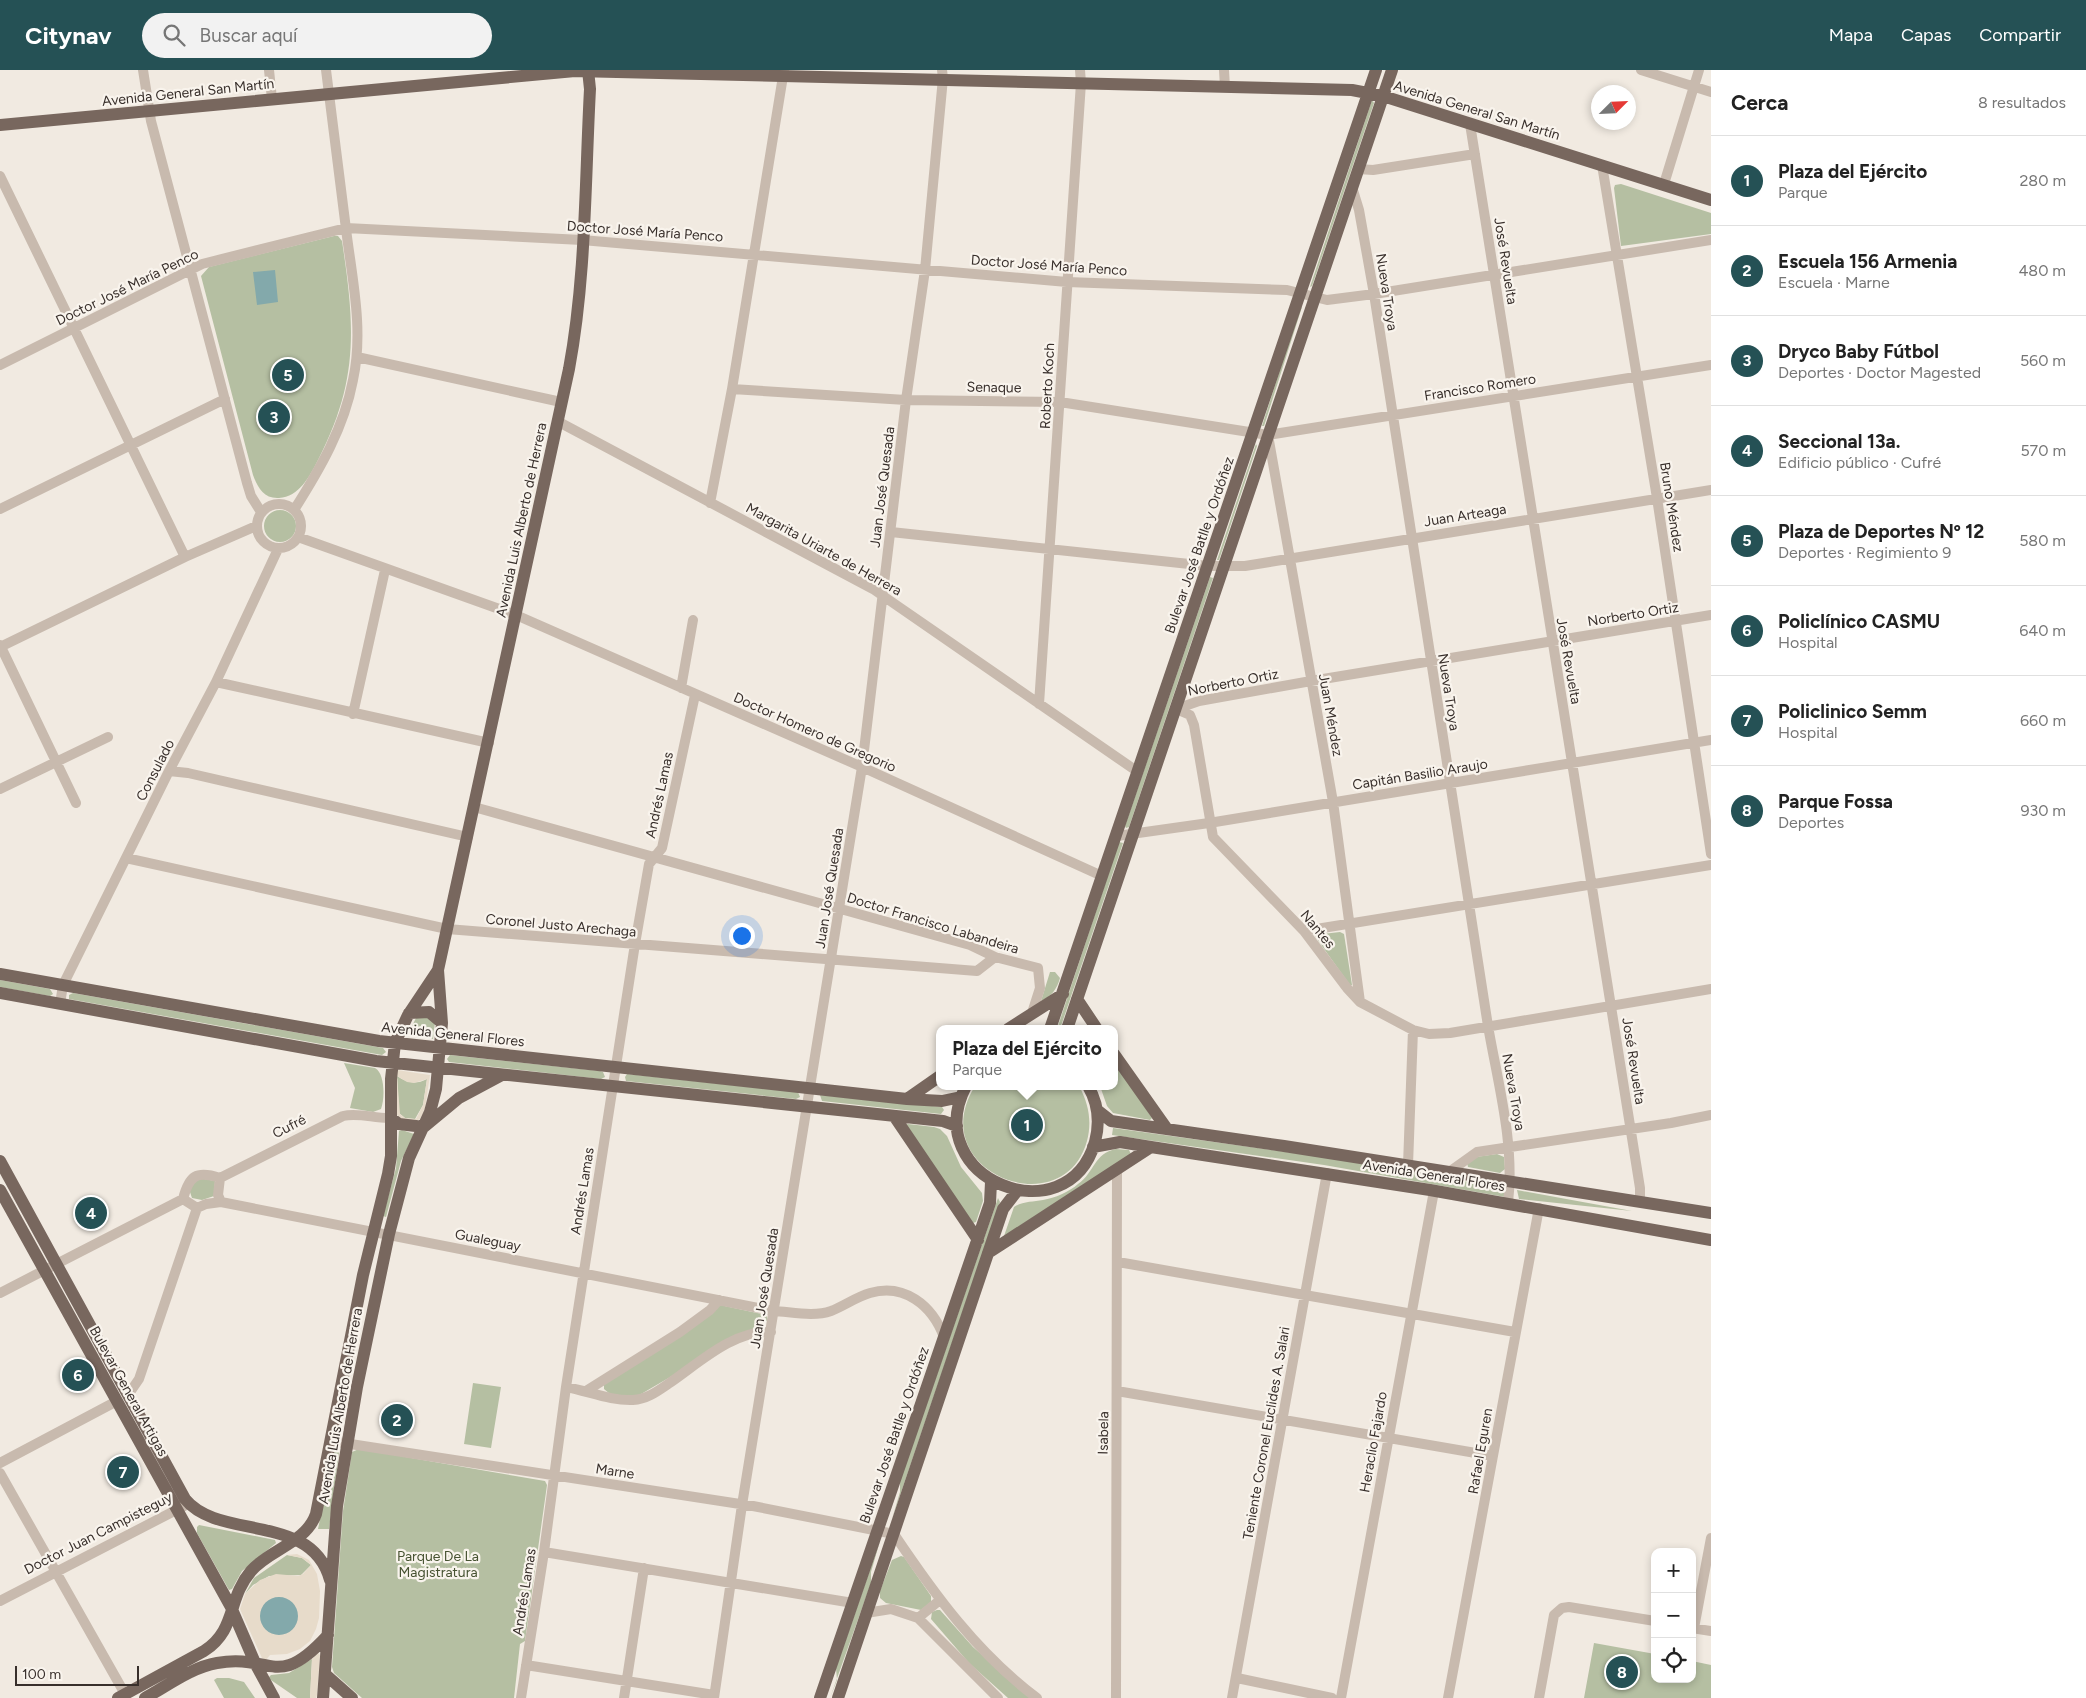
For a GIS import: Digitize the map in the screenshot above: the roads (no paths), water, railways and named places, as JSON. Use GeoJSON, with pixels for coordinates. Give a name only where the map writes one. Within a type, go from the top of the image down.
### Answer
{"type":"FeatureCollection","features":[{"type":"Feature","properties":{"kind":"main road","name":"Bulevar José Batlle y Ordóñez"},"geometry":{"type":"LineString","coordinates":[[1051,1025],[1376,70]]}},
{"type":"Feature","properties":{"kind":"main road"},"geometry":{"type":"LineString","coordinates":[[1067,1025],[1392,70]]}},
{"type":"Feature","properties":{"kind":"main road","name":"Avenida General San Martín"},"geometry":{"type":"LineString","coordinates":[[0,125],[588,71],[943,74],[1081,83],[1352,90],[1383,96],[1711,200]]}},
{"type":"Feature","properties":{"kind":"main road","name":"Avenida Luis Alberto de Herrera"},"geometry":{"type":"LineString","coordinates":[[323,1698],[336,1506],[347,1444],[389,1234],[409,1158],[424,1127],[436,1090],[442,1023],[438,970],[489,743],[575,338],[590,89],[588,71]]}},
{"type":"Feature","properties":{"kind":"main road","name":"Avenida Luis Alberto de Herrera"},"geometry":{"type":"LineString","coordinates":[[295,1540],[307,1531],[314,1519],[332,1441],[373,1232],[388,1174],[391,1156],[395,1043],[409,1013],[438,970]]}},
{"type":"Feature","properties":{"kind":"main road","name":"Avenida General Flores"},"geometry":{"type":"LineString","coordinates":[[0,974],[395,1043],[907,1098],[942,1101],[964,1092]]}},
{"type":"Feature","properties":{"kind":"main road"},"geometry":{"type":"LineString","coordinates":[[0,993],[393,1063],[943,1121],[957,1126]]}},
{"type":"Feature","properties":{"kind":"main road"},"geometry":{"type":"LineString","coordinates":[[1014,1025],[1063,994]]}},
{"type":"Feature","properties":{"kind":"main road"},"geometry":{"type":"LineString","coordinates":[[1077,999],[1094,1025]]}},
{"type":"Feature","properties":{"kind":"main road"},"geometry":{"type":"LineString","coordinates":[[409,1013],[429,1012],[442,1023]]}},
{"type":"Feature","properties":{"kind":"main road"},"geometry":{"type":"LineString","coordinates":[[1118,1060],[1167,1129]]}},
{"type":"Feature","properties":{"kind":"main road","name":"Avenida Luis Alberto de Herrera"},"geometry":{"type":"LineString","coordinates":[[424,1127],[459,1098],[504,1074]]}},
{"type":"Feature","properties":{"kind":"main road"},"geometry":{"type":"LineString","coordinates":[[907,1098],[936,1079]]}},
{"type":"Feature","properties":{"kind":"main road"},"geometry":{"type":"LineString","coordinates":[[964,1092],[957,1126],[961,1145],[970,1162],[991,1182],[1017,1191],[1038,1191],[1063,1182],[1083,1165],[1093,1147],[1098,1122],[1097,1110],[1090,1090]]}},
{"type":"Feature","properties":{"kind":"main road","name":"Avenida General Flores"},"geometry":{"type":"LineString","coordinates":[[1097,1110],[1110,1121],[1408,1165],[1711,1213]]}},
{"type":"Feature","properties":{"kind":"main road"},"geometry":{"type":"LineString","coordinates":[[894,1116],[978,1240]]}},
{"type":"Feature","properties":{"kind":"main road","name":"Cufré"},"geometry":{"type":"LineString","coordinates":[[391,1118],[399,1124],[424,1127]]}},
{"type":"Feature","properties":{"kind":"main road","name":"Avenida General Flores"},"geometry":{"type":"LineString","coordinates":[[1093,1147],[1120,1142],[1151,1146],[1539,1208],[1711,1240]]}},
{"type":"Feature","properties":{"kind":"main road"},"geometry":{"type":"LineString","coordinates":[[988,1253],[1151,1146]]}},
{"type":"Feature","properties":{"kind":"main road","name":"Bulevar General Artigas"},"geometry":{"type":"LineString","coordinates":[[0,1161],[50,1267]]}},
{"type":"Feature","properties":{"kind":"main road","name":"Bulevar José Batlle y Ordóñez"},"geometry":{"type":"LineString","coordinates":[[820,1698],[978,1240],[990,1203],[991,1182]]}},
{"type":"Feature","properties":{"kind":"main road","name":"Bulevar General Artigas"},"geometry":{"type":"LineString","coordinates":[[0,1190],[50,1267],[123,1398],[189,1503]]}},
{"type":"Feature","properties":{"kind":"main road"},"geometry":{"type":"LineString","coordinates":[[838,1698],[1003,1209],[1017,1191]]}},
{"type":"Feature","properties":{"kind":"main road"},"geometry":{"type":"LineString","coordinates":[[1683,1234],[1701,1231],[1711,1232]]}},
{"type":"Feature","properties":{"kind":"main road","name":"Bulevar General Artigas"},"geometry":{"type":"LineString","coordinates":[[123,1398],[177,1509],[231,1607],[256,1664]]}},
{"type":"Feature","properties":{"kind":"main road","name":"Doctor Juan Campisteguy"},"geometry":{"type":"LineString","coordinates":[[189,1503],[209,1515],[282,1534],[295,1540]]}},
{"type":"Feature","properties":{"kind":"main road"},"geometry":{"type":"LineString","coordinates":[[121,1696],[211,1647],[225,1631],[231,1607],[242,1583],[254,1567],[295,1540],[307,1546],[318,1558],[328,1574],[331,1587]]}},
{"type":"Feature","properties":{"kind":"main road"},"geometry":{"type":"LineString","coordinates":[[145,1698],[209,1665],[235,1662],[272,1668],[291,1665],[307,1656],[328,1636]]}},
{"type":"Feature","properties":{"kind":"main road"},"geometry":{"type":"LineString","coordinates":[[256,1664],[275,1696]]}},
{"type":"Feature","properties":{"kind":"main road"},"geometry":{"type":"LineString","coordinates":[[326,1675],[352,1698]]}},
{"type":"Feature","properties":{"kind":"street"},"geometry":{"type":"LineString","coordinates":[[143,70],[148,112],[190,270],[249,490],[261,512]]}},
{"type":"Feature","properties":{"kind":"street"},"geometry":{"type":"LineString","coordinates":[[269,70],[272,99]]}},
{"type":"Feature","properties":{"kind":"street"},"geometry":{"type":"LineString","coordinates":[[294,510],[326,458],[335,438],[353,380],[357,357],[356,304],[326,70]]}},
{"type":"Feature","properties":{"kind":"street","name":"Roberto Koch"},"geometry":{"type":"LineString","coordinates":[[1038,704],[1060,402],[1081,83],[1080,70]]}},
{"type":"Feature","properties":{"kind":"street"},"geometry":{"type":"LineString","coordinates":[[1224,70],[1225,87]]}},
{"type":"Feature","properties":{"kind":"street"},"geometry":{"type":"LineString","coordinates":[[1641,70],[1711,92]]}},
{"type":"Feature","properties":{"kind":"street"},"geometry":{"type":"LineString","coordinates":[[1664,184],[1699,70]]}},
{"type":"Feature","properties":{"kind":"street"},"geometry":{"type":"LineString","coordinates":[[710,503],[732,389],[784,73]]}},
{"type":"Feature","properties":{"kind":"street","name":"Juan José Quesada"},"geometry":{"type":"LineString","coordinates":[[714,1697],[742,1505],[862,767],[906,400],[925,270],[943,74]]}},
{"type":"Feature","properties":{"kind":"street","name":"José Revuelta"},"geometry":{"type":"LineString","coordinates":[[1470,124],[1531,518],[1573,763],[1640,1188],[1640,1202]]}},
{"type":"Feature","properties":{"kind":"street"},"geometry":{"type":"LineString","coordinates":[[1358,169],[1373,170],[1475,154]]}},
{"type":"Feature","properties":{"kind":"street","name":"Bruno Méndez"},"geometry":{"type":"LineString","coordinates":[[1602,165],[1657,498],[1711,854]]}},
{"type":"Feature","properties":{"kind":"street"},"geometry":{"type":"LineString","coordinates":[[0,176],[185,557]]}},
{"type":"Feature","properties":{"kind":"street","name":"Nueva Troya"},"geometry":{"type":"LineString","coordinates":[[1352,187],[1359,210],[1374,294],[1430,661],[1509,1147],[1510,1182],[1508,1203]]}},
{"type":"Feature","properties":{"kind":"street","name":"Doctor José María Penco"},"geometry":{"type":"LineString","coordinates":[[0,365],[202,264],[346,228],[582,240],[1067,282],[1288,290],[1336,300],[1711,240]]}},
{"type":"Feature","properties":{"kind":"street"},"geometry":{"type":"LineString","coordinates":[[357,357],[562,402]]}},
{"type":"Feature","properties":{"kind":"street","name":"Francisco Romero"},"geometry":{"type":"LineString","coordinates":[[1253,434],[1268,435],[1711,365]]}},
{"type":"Feature","properties":{"kind":"street","name":"Senaque"},"geometry":{"type":"LineString","coordinates":[[732,389],[906,400],[1060,402],[1253,434]]}},
{"type":"Feature","properties":{"kind":"street"},"geometry":{"type":"LineString","coordinates":[[0,509],[225,399]]}},
{"type":"Feature","properties":{"kind":"street","name":"Margarita Uriarte de Herrera"},"geometry":{"type":"LineString","coordinates":[[558,421],[883,596],[1138,772]]}},
{"type":"Feature","properties":{"kind":"street","name":"Juan Méndez"},"geometry":{"type":"LineString","coordinates":[[1268,435],[1333,802],[1360,1002]]}},
{"type":"Feature","properties":{"kind":"street","name":"Juan Arteaga"},"geometry":{"type":"LineString","coordinates":[[891,532],[1224,567],[1290,559],[1711,490]]}},
{"type":"Feature","properties":{"kind":"street"},"geometry":{"type":"LineString","coordinates":[[275,504],[285,505],[294,510],[301,526],[298,538],[288,547],[278,549],[268,546],[261,540],[256,526],[261,512],[275,504]]}},
{"type":"Feature","properties":{"kind":"street"},"geometry":{"type":"LineString","coordinates":[[76,803],[0,646],[185,557],[256,526]]}},
{"type":"Feature","properties":{"kind":"street","name":"Doctor Homero de Gregorio"},"geometry":{"type":"LineString","coordinates":[[298,538],[516,615],[862,767],[1102,876]]}},
{"type":"Feature","properties":{"kind":"street","name":"Consulado"},"geometry":{"type":"LineString","coordinates":[[60,1004],[63,985],[169,771],[216,682],[278,549]]}},
{"type":"Feature","properties":{"kind":"street"},"geometry":{"type":"LineString","coordinates":[[353,714],[386,570]]}},
{"type":"Feature","properties":{"kind":"street","name":"Norberto Ortiz"},"geometry":{"type":"LineString","coordinates":[[1176,709],[1199,700],[1711,615]]}},
{"type":"Feature","properties":{"kind":"street"},"geometry":{"type":"LineString","coordinates":[[681,688],[693,620]]}},
{"type":"Feature","properties":{"kind":"street"},"geometry":{"type":"LineString","coordinates":[[216,682],[489,743]]}},
{"type":"Feature","properties":{"kind":"street","name":"Andrés Lamas"},"geometry":{"type":"LineString","coordinates":[[521,1698],[544,1552],[566,1387],[635,944],[649,864],[662,848],[695,695]]}},
{"type":"Feature","properties":{"kind":"street","name":"Nantes"},"geometry":{"type":"LineString","coordinates":[[1176,709],[1190,715],[1192,719],[1213,837],[1304,931],[1347,988],[1360,1002],[1412,1030],[1439,1034],[1711,989]]}},
{"type":"Feature","properties":{"kind":"street"},"geometry":{"type":"LineString","coordinates":[[0,789],[108,737]]}},
{"type":"Feature","properties":{"kind":"street","name":"Capitán Basilio Araujo"},"geometry":{"type":"LineString","coordinates":[[1116,836],[1209,823],[1711,740]]}},
{"type":"Feature","properties":{"kind":"street"},"geometry":{"type":"LineString","coordinates":[[169,771],[188,773],[468,837]]}},
{"type":"Feature","properties":{"kind":"street","name":"Doctor Francisco Labandeira"},"geometry":{"type":"LineString","coordinates":[[474,807],[970,945],[995,957],[1038,968],[1040,988],[1032,1013]]}},
{"type":"Feature","properties":{"kind":"street","name":"Coronel Justo Arechaga"},"geometry":{"type":"LineString","coordinates":[[126,858],[447,929],[977,971],[995,957]]}},
{"type":"Feature","properties":{"kind":"street"},"geometry":{"type":"LineString","coordinates":[[1304,931],[1469,906],[1711,865]]}},
{"type":"Feature","properties":{"kind":"street"},"geometry":{"type":"LineString","coordinates":[[1408,1165],[1412,1030]]}},
{"type":"Feature","properties":{"kind":"street","name":"Cufré"},"geometry":{"type":"LineString","coordinates":[[220,1178],[344,1116],[354,1113],[379,1119],[391,1118]]}},
{"type":"Feature","properties":{"kind":"street"},"geometry":{"type":"LineString","coordinates":[[1449,1172],[1477,1152],[1630,1129],[1711,1114]]}},
{"type":"Feature","properties":{"kind":"street","name":"Isabela"},"geometry":{"type":"LineString","coordinates":[[1116,1698],[1117,1168]]}},
{"type":"Feature","properties":{"kind":"street","name":"Teniente Coronel Euclides A. Salari"},"geometry":{"type":"LineString","coordinates":[[1232,1698],[1327,1173]]}},
{"type":"Feature","properties":{"kind":"street"},"geometry":{"type":"LineString","coordinates":[[0,1293],[182,1199],[186,1185],[195,1176],[206,1174],[220,1178],[218,1195],[221,1202]]}},
{"type":"Feature","properties":{"kind":"street","name":"Heraclio Fajardo"},"geometry":{"type":"LineString","coordinates":[[1341,1698],[1387,1438],[1434,1191]]}},
{"type":"Feature","properties":{"kind":"street"},"geometry":{"type":"LineString","coordinates":[[0,1463],[123,1398],[139,1379],[197,1208],[182,1199]]}},
{"type":"Feature","properties":{"kind":"street","name":"Gualeguay"},"geometry":{"type":"LineString","coordinates":[[197,1208],[221,1202],[774,1311],[823,1312],[869,1293],[895,1290],[910,1295],[926,1307],[940,1325],[944,1337]]}},
{"type":"Feature","properties":{"kind":"street","name":"Rafael Eguren"},"geometry":{"type":"LineString","coordinates":[[1448,1698],[1539,1208]]}},
{"type":"Feature","properties":{"kind":"street"},"geometry":{"type":"LineString","coordinates":[[1118,1262],[1515,1332]]}},
{"type":"Feature","properties":{"kind":"street"},"geometry":{"type":"LineString","coordinates":[[586,1391],[680,1332],[710,1310],[719,1300]]}},
{"type":"Feature","properties":{"kind":"street"},"geometry":{"type":"LineString","coordinates":[[566,1387],[605,1397],[632,1400],[648,1396],[727,1345],[753,1333],[771,1332]]}},
{"type":"Feature","properties":{"kind":"street"},"geometry":{"type":"LineString","coordinates":[[1117,1391],[1493,1456]]}},
{"type":"Feature","properties":{"kind":"street","name":"Marne"},"geometry":{"type":"LineString","coordinates":[[332,1441],[742,1505],[878,1529],[894,1534]]}},
{"type":"Feature","properties":{"kind":"street"},"geometry":{"type":"LineString","coordinates":[[0,1473],[121,1696]]}},
{"type":"Feature","properties":{"kind":"street","name":"Doctor Juan Campisteguy"},"geometry":{"type":"LineString","coordinates":[[0,1600],[189,1503]]}},
{"type":"Feature","properties":{"kind":"street"},"geometry":{"type":"LineString","coordinates":[[894,1534],[940,1600],[975,1642],[1037,1698]]}},
{"type":"Feature","properties":{"kind":"street"},"geometry":{"type":"LineString","coordinates":[[1696,1613],[1711,1538]]}},
{"type":"Feature","properties":{"kind":"street"},"geometry":{"type":"LineString","coordinates":[[544,1552],[853,1603]]}},
{"type":"Feature","properties":{"kind":"street"},"geometry":{"type":"LineString","coordinates":[[624,1698],[644,1568]]}},
{"type":"Feature","properties":{"kind":"street"},"geometry":{"type":"LineString","coordinates":[[918,1618],[940,1600]]}},
{"type":"Feature","properties":{"kind":"street"},"geometry":{"type":"LineString","coordinates":[[1539,1698],[1554,1614],[1562,1608],[1569,1607],[1651,1620]]}},
{"type":"Feature","properties":{"kind":"street"},"geometry":{"type":"LineString","coordinates":[[866,1613],[891,1609],[918,1618],[998,1698]]}},
{"type":"Feature","properties":{"kind":"street"},"geometry":{"type":"LineString","coordinates":[[1696,1629],[1711,1632]]}},
{"type":"Feature","properties":{"kind":"street"},"geometry":{"type":"LineString","coordinates":[[526,1665],[714,1697]]}},
{"type":"Feature","properties":{"kind":"street"},"geometry":{"type":"LineString","coordinates":[[1236,1678],[1332,1698]]}},
{"type":"Feature","properties":{"kind":"water"},"geometry":{"type":"Polygon","coordinates":[[[275,270],[278,302],[257,305],[253,272],[275,270]]]}},
{"type":"Feature","properties":{"kind":"water"},"geometry":{"type":"Polygon","coordinates":[[[279,1597],[293,1602],[298,1616],[293,1630],[279,1635],[265,1630],[260,1616],[265,1602],[279,1597]]]}},
{"type":"Feature","properties":{"kind":"place","name":"Plaza de Deportes Nº 12"},"geometry":{"type":"Point","coordinates":[288,375]}},
{"type":"Feature","properties":{"kind":"place","name":"Dryco Baby Fútbol"},"geometry":{"type":"Point","coordinates":[274,417]}},
{"type":"Feature","properties":{"kind":"place","name":"Plaza del Ejército"},"geometry":{"type":"Point","coordinates":[1027,1125]}},
{"type":"Feature","properties":{"kind":"place","name":"Seccional 13a."},"geometry":{"type":"Point","coordinates":[91,1213]}},
{"type":"Feature","properties":{"kind":"place","name":"Policlínico CASMU"},"geometry":{"type":"Point","coordinates":[78,1375]}},
{"type":"Feature","properties":{"kind":"place","name":"Escuela 156 Armenia"},"geometry":{"type":"Point","coordinates":[397,1420]}},
{"type":"Feature","properties":{"kind":"place","name":"Policlinico Semm"},"geometry":{"type":"Point","coordinates":[123,1472]}},
{"type":"Feature","properties":{"kind":"place","name":"Parque Fossa"},"geometry":{"type":"Point","coordinates":[1622,1672]}},
{"type":"Feature","properties":{"kind":"park label","name":"Parque De La Magistratura"},"geometry":{"type":"Point","coordinates":[438,1564]}}]}
